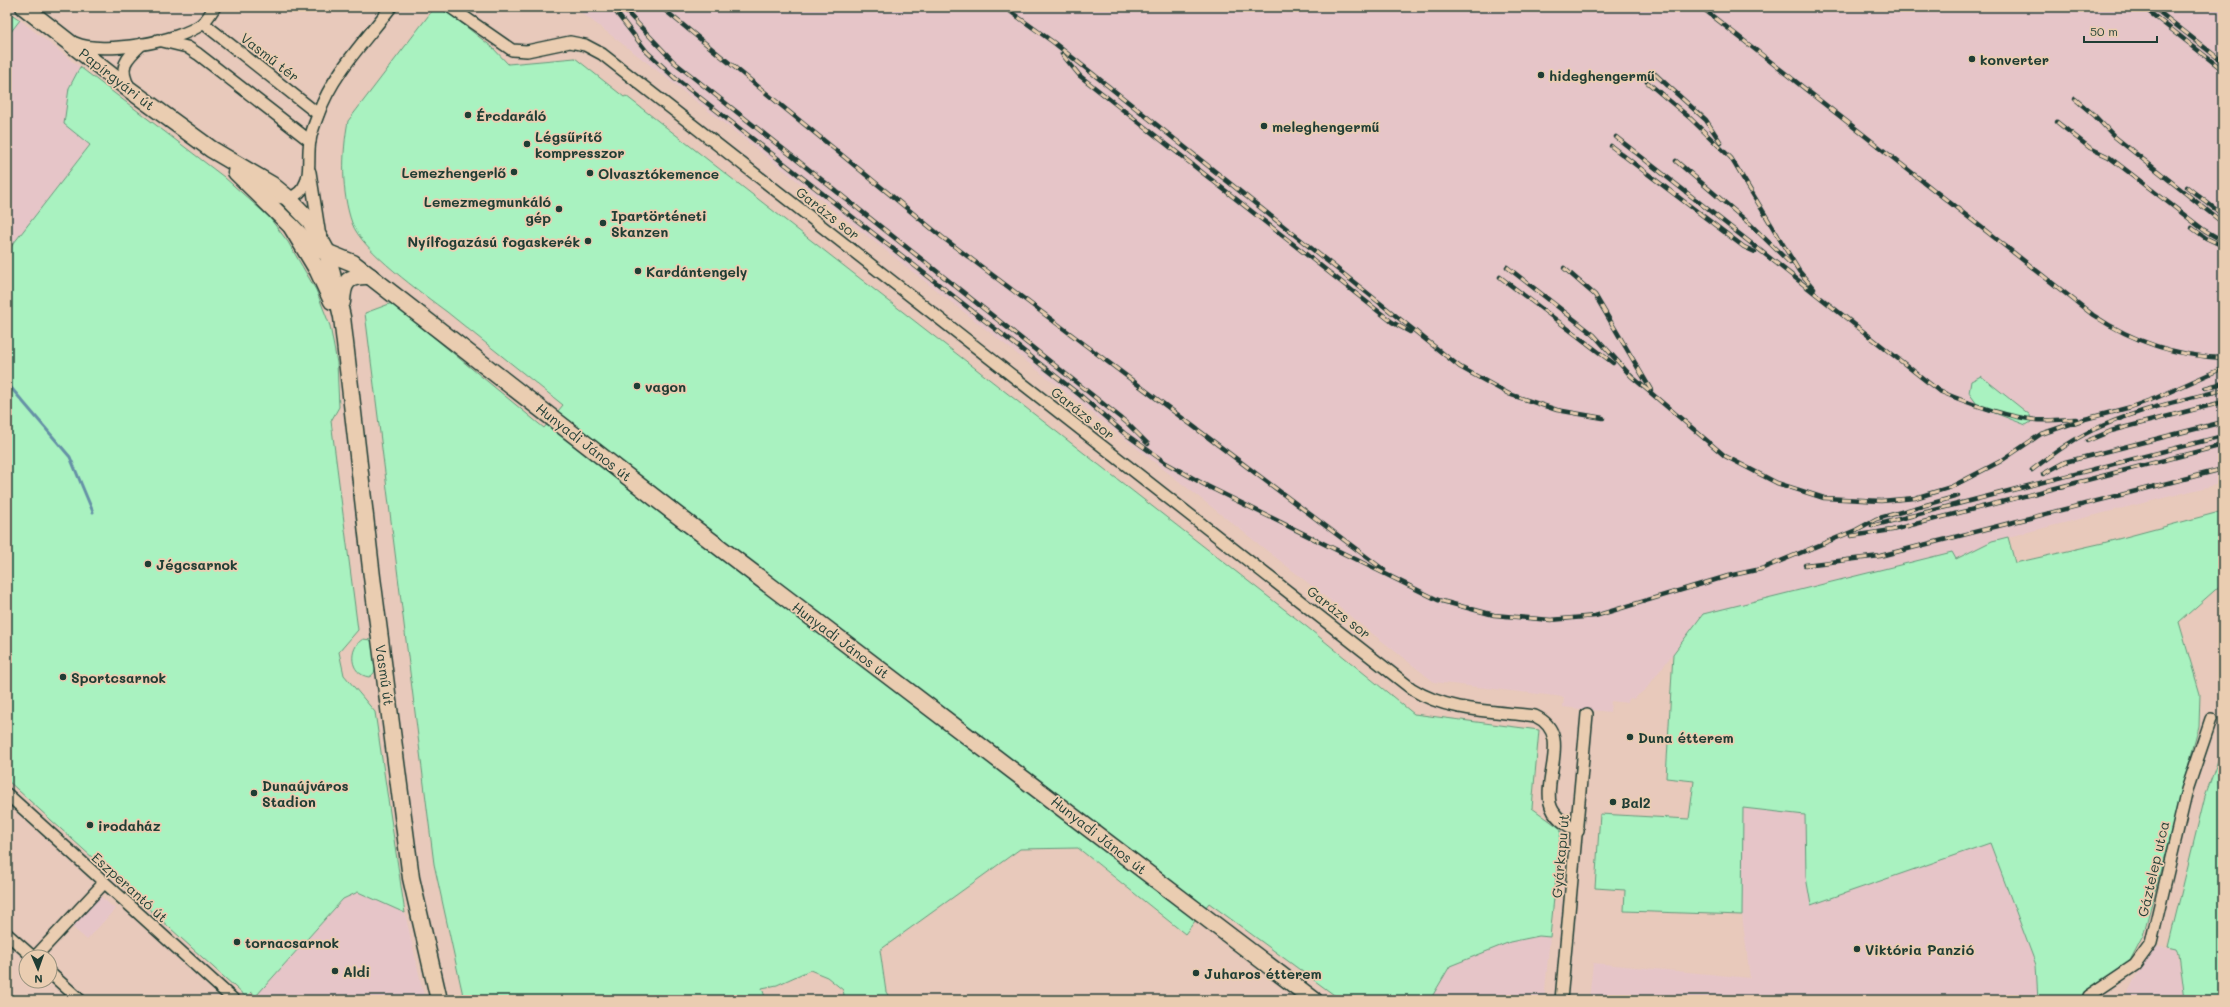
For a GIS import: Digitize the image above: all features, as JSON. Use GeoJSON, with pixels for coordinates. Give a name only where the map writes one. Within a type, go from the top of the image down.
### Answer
{"type":"FeatureCollection","features":[{"type":"Feature","properties":{"kind":"street","name":"Papírgyári út"},"geometry":{"type":"LineString","coordinates":[[24,7],[130,90],[211,149]]}},
{"type":"Feature","properties":{"kind":"street"},"geometry":{"type":"LineString","coordinates":[[65,39],[80,45],[102,49],[142,44],[192,30],[203,23],[215,7]]}},
{"type":"Feature","properties":{"kind":"street"},"geometry":{"type":"LineString","coordinates":[[246,180],[266,194],[288,198],[296,195],[303,189],[307,178],[310,141],[318,114],[338,76],[391,7]]}},
{"type":"Feature","properties":{"kind":"street","name":"Garázs sor"},"geometry":{"type":"LineString","coordinates":[[450,7],[512,50],[527,51],[570,42],[585,45],[602,54],[1412,689],[1427,698],[1445,704],[1535,716],[1548,723],[1554,738],[1550,803],[1555,814],[1564,823],[1578,831]]}},
{"type":"Feature","properties":{"kind":"street","name":"Vasmű tér"},"geometry":{"type":"LineString","coordinates":[[203,23],[318,114]]}},
{"type":"Feature","properties":{"kind":"street"},"geometry":{"type":"LineString","coordinates":[[158,40],[187,47],[198,54],[310,141]]}},
{"type":"Feature","properties":{"kind":"street"},"geometry":{"type":"LineString","coordinates":[[130,90],[124,77],[123,68],[131,54],[142,44]]}},
{"type":"Feature","properties":{"kind":"street"},"geometry":{"type":"LineString","coordinates":[[211,149],[246,180],[311,246],[327,252]]}},
{"type":"Feature","properties":{"kind":"street"},"geometry":{"type":"LineString","coordinates":[[211,149],[272,185],[288,198],[310,221],[327,252]]}},
{"type":"Feature","properties":{"kind":"street"},"geometry":{"type":"LineString","coordinates":[[309,162],[318,226],[327,252],[342,317]]}},
{"type":"Feature","properties":{"kind":"street"},"geometry":{"type":"LineString","coordinates":[[291,226],[330,293],[345,347]]}},
{"type":"Feature","properties":{"kind":"street","name":"Hunyadi János út"},"geometry":{"type":"LineString","coordinates":[[327,252],[353,263],[677,514],[1314,1000]]}},
{"type":"Feature","properties":{"kind":"street"},"geometry":{"type":"LineString","coordinates":[[345,347],[342,317],[342,295],[347,282],[358,276],[370,276]]}},
{"type":"Feature","properties":{"kind":"street","name":"Vasmű út"},"geometry":{"type":"LineString","coordinates":[[345,347],[371,570],[411,878],[439,1000]]}},
{"type":"Feature","properties":{"kind":"street","name":"Gyárkapu út"},"geometry":{"type":"LineString","coordinates":[[1561,1000],[1578,831],[1587,714]]}},
{"type":"Feature","properties":{"kind":"street","name":"Gáztelep utca"},"geometry":{"type":"LineString","coordinates":[[2088,1000],[2089,996],[2135,965],[2151,943],[2187,790],[2211,719]]}},
{"type":"Feature","properties":{"kind":"street","name":"Eszperantó út"},"geometry":{"type":"LineString","coordinates":[[7,794],[234,1000]]}},
{"type":"Feature","properties":{"kind":"street"},"geometry":{"type":"LineString","coordinates":[[42,949],[104,883]]}},
{"type":"Feature","properties":{"kind":"street"},"geometry":{"type":"LineString","coordinates":[[7,934],[25,949]]}},
{"type":"Feature","properties":{"kind":"street"},"geometry":{"type":"LineString","coordinates":[[58,980],[80,1000]]}},
{"type":"Feature","properties":{"kind":"shaded area"},"geometry":{"type":"Polygon","coordinates":[[[574,7],[2223,7],[2223,483],[1992,541],[1955,559],[1952,552],[1703,614],[1646,689],[1633,699],[1630,698],[1627,703],[1611,701],[1610,712],[1563,707],[1564,697],[1434,682],[641,58],[574,7]]]}},
{"type":"Feature","properties":{"kind":"shaded area"},"geometry":{"type":"Polygon","coordinates":[[[20,20],[80,67],[69,88],[90,145],[10,248],[7,247],[7,37],[20,20]]]}},
{"type":"Feature","properties":{"kind":"shaded area"},"geometry":{"type":"Polygon","coordinates":[[[1742,808],[1805,815],[1820,902],[1990,843],[2036,965],[2038,1000],[1589,1000],[1593,963],[1750,978],[1742,915],[1742,808]]]}},
{"type":"Feature","properties":{"kind":"shaded area"},"geometry":{"type":"Polygon","coordinates":[[[358,892],[405,913],[425,1000],[260,1000],[256,996],[343,899],[358,892]]]}},
{"type":"Feature","properties":{"kind":"shaded area"},"geometry":{"type":"Polygon","coordinates":[[[97,893],[115,909],[87,940],[69,924],[97,893]]]}},
{"type":"Feature","properties":{"kind":"shaded area"},"geometry":{"type":"Polygon","coordinates":[[[1539,936],[1550,937],[1544,1000],[1430,1000],[1450,966],[1510,942],[1539,936]]]}},
{"type":"Feature","properties":{"kind":"shaded area"},"geometry":{"type":"Polygon","coordinates":[[[2151,946],[2177,949],[2185,1000],[2124,1000],[2151,946]]]}},
{"type":"Feature","properties":{"kind":"green space"},"geometry":{"type":"Polygon","coordinates":[[[435,7],[441,7],[492,47],[508,64],[575,58],[624,97],[626,96],[1307,627],[1414,714],[1539,730],[1532,808],[1561,829],[1550,937],[1539,936],[1510,942],[1450,966],[1430,1000],[1341,1000],[1209,903],[1185,934],[1078,848],[1020,849],[880,950],[886,992],[891,1000],[845,1000],[843,990],[827,977],[810,970],[777,985],[762,988],[766,1000],[464,1000],[434,864],[365,313],[392,303],[544,428],[563,405],[394,271],[367,246],[352,223],[348,211],[344,186],[344,159],[348,121],[435,7]]]}},
{"type":"Feature","properties":{"kind":"green space"},"geometry":{"type":"Polygon","coordinates":[[[7,11],[20,20],[7,37],[7,11]]]}},
{"type":"Feature","properties":{"kind":"green space"},"geometry":{"type":"Polygon","coordinates":[[[80,67],[224,177],[269,217],[288,242],[316,290],[330,326],[337,363],[339,407],[331,421],[358,630],[339,652],[344,675],[375,712],[405,913],[358,892],[343,899],[256,996],[251,992],[246,997],[7,780],[7,247],[10,248],[90,145],[64,124],[69,88],[80,67]]]}},
{"type":"Feature","properties":{"kind":"green space"},"geometry":{"type":"Polygon","coordinates":[[[1981,376],[2030,415],[2031,422],[2026,425],[1979,407],[1969,393],[1971,381],[1981,376]]]}},
{"type":"Feature","properties":{"kind":"green space"},"geometry":{"type":"Polygon","coordinates":[[[2223,511],[2223,583],[2179,622],[2200,694],[2199,726],[2143,936],[2124,972],[2076,1000],[2038,1000],[2036,965],[1990,843],[1811,905],[1806,877],[1805,815],[1743,808],[1742,915],[1624,911],[1625,890],[1595,888],[1600,814],[1689,819],[1694,781],[1666,778],[1673,654],[1703,614],[1952,552],[1956,559],[1992,541],[2008,537],[2015,563],[2103,543],[2223,511]]]}},
{"type":"Feature","properties":{"kind":"green space"},"geometry":{"type":"Polygon","coordinates":[[[363,639],[371,640],[376,655],[375,671],[369,677],[362,675],[358,671],[354,666],[353,660],[355,648],[363,639]]]}},
{"type":"Feature","properties":{"kind":"green space"},"geometry":{"type":"Polygon","coordinates":[[[2223,747],[2223,1000],[2185,1000],[2179,953],[2177,949],[2168,947],[2205,796],[2223,747]]]}},
{"type":"Feature","properties":{"kind":"waterway"},"geometry":{"type":"LineString","coordinates":[[7,383],[70,457],[93,512]]}},
{"type":"Feature","properties":{"kind":"railway"},"geometry":{"type":"LineString","coordinates":[[612,7],[647,52],[675,78],[1081,396],[1124,433],[1166,463],[1207,486],[1438,600],[1494,615],[1551,620],[1595,616],[1728,576],[1761,569],[1856,530],[1876,519],[1958,496]]}},
{"type":"Feature","properties":{"kind":"railway"},"geometry":{"type":"LineString","coordinates":[[622,7],[674,62],[1126,422],[1148,444]]}},
{"type":"Feature","properties":{"kind":"railway"},"geometry":{"type":"LineString","coordinates":[[661,7],[942,237],[1384,570]]}},
{"type":"Feature","properties":{"kind":"railway"},"geometry":{"type":"LineString","coordinates":[[1004,7],[1053,42],[1460,367],[1509,394],[1557,410],[1603,418]]}},
{"type":"Feature","properties":{"kind":"railway"},"geometry":{"type":"LineString","coordinates":[[1701,7],[2093,315],[2123,332],[2155,346],[2188,354],[2223,358]]}},
{"type":"Feature","properties":{"kind":"railway"},"geometry":{"type":"LineString","coordinates":[[2143,7],[2223,70]]}},
{"type":"Feature","properties":{"kind":"railway"},"geometry":{"type":"LineString","coordinates":[[2153,7],[2223,62]]}},
{"type":"Feature","properties":{"kind":"railway"},"geometry":{"type":"LineString","coordinates":[[1062,54],[1080,76],[1392,322],[1410,332]]}},
{"type":"Feature","properties":{"kind":"railway"},"geometry":{"type":"LineString","coordinates":[[1655,74],[1706,120],[1721,143]]}},
{"type":"Feature","properties":{"kind":"railway"},"geometry":{"type":"LineString","coordinates":[[1647,82],[1690,118],[1731,158],[1799,271],[1814,289]]}},
{"type":"Feature","properties":{"kind":"railway"},"geometry":{"type":"LineString","coordinates":[[2075,99],[2094,115],[2115,137],[2223,223]]}},
{"type":"Feature","properties":{"kind":"railway"},"geometry":{"type":"LineString","coordinates":[[2057,122],[2090,148],[2109,157],[2204,230],[2223,241]]}},
{"type":"Feature","properties":{"kind":"railway"},"geometry":{"type":"LineString","coordinates":[[1616,137],[1939,391],[1987,409],[2011,416],[2036,420],[2076,419]]}},
{"type":"Feature","properties":{"kind":"railway"},"geometry":{"type":"LineString","coordinates":[[1611,146],[1744,247],[1755,252]]}},
{"type":"Feature","properties":{"kind":"railway"},"geometry":{"type":"LineString","coordinates":[[1676,161],[1750,224],[1790,263]]}},
{"type":"Feature","properties":{"kind":"railway"},"geometry":{"type":"LineString","coordinates":[[2187,187],[2223,215]]}},
{"type":"Feature","properties":{"kind":"railway"},"geometry":{"type":"LineString","coordinates":[[2192,228],[2206,238],[2221,245]]}},
{"type":"Feature","properties":{"kind":"railway"},"geometry":{"type":"LineString","coordinates":[[1507,267],[1594,335],[1631,376],[1725,456],[1777,483],[1824,498],[1881,501],[1915,498],[1951,487],[2001,461],[2041,434],[2156,398],[2223,368]]}},
{"type":"Feature","properties":{"kind":"railway"},"geometry":{"type":"LineString","coordinates":[[1564,268],[1595,295],[1651,390]]}},
{"type":"Feature","properties":{"kind":"railway"},"geometry":{"type":"LineString","coordinates":[[1500,277],[1613,363]]}},
{"type":"Feature","properties":{"kind":"railway"},"geometry":{"type":"LineString","coordinates":[[2205,388],[2223,383]]}},
{"type":"Feature","properties":{"kind":"railway"},"geometry":{"type":"LineString","coordinates":[[2032,470],[2057,451],[2102,426],[2177,401],[2223,390]]}},
{"type":"Feature","properties":{"kind":"railway"},"geometry":{"type":"LineString","coordinates":[[2087,441],[2111,431],[2223,402]]}},
{"type":"Feature","properties":{"kind":"railway"},"geometry":{"type":"LineString","coordinates":[[2043,474],[2065,462],[2223,422]]}},
{"type":"Feature","properties":{"kind":"railway"},"geometry":{"type":"LineString","coordinates":[[1872,526],[2223,436]]}},
{"type":"Feature","properties":{"kind":"railway"},"geometry":{"type":"LineString","coordinates":[[1851,536],[1892,530],[2223,445]]}},
{"type":"Feature","properties":{"kind":"railway"},"geometry":{"type":"LineString","coordinates":[[1805,565],[1880,556],[2223,469]]}},
{"type":"Feature","properties":{"kind":"place","name":"konverter"},"geometry":{"type":"Point","coordinates":[1972,59]}},
{"type":"Feature","properties":{"kind":"place","name":"hideghengermű"},"geometry":{"type":"Point","coordinates":[1541,75]}},
{"type":"Feature","properties":{"kind":"place","name":"Ércdaráló"},"geometry":{"type":"Point","coordinates":[468,115]}},
{"type":"Feature","properties":{"kind":"place","name":"meleghengermű"},"geometry":{"type":"Point","coordinates":[1264,126]}},
{"type":"Feature","properties":{"kind":"place","name":"Légsűrítő kompresszor"},"geometry":{"type":"Point","coordinates":[527,144]}},
{"type":"Feature","properties":{"kind":"place","name":"Lemezhengerlő"},"geometry":{"type":"Point","coordinates":[514,172]}},
{"type":"Feature","properties":{"kind":"place","name":"Olvasztókemence"},"geometry":{"type":"Point","coordinates":[590,173]}},
{"type":"Feature","properties":{"kind":"place","name":"Lemezmegmunkáló gép"},"geometry":{"type":"Point","coordinates":[559,209]}},
{"type":"Feature","properties":{"kind":"place","name":"Ipartörténeti Skanzen"},"geometry":{"type":"Point","coordinates":[603,223]}},
{"type":"Feature","properties":{"kind":"place","name":"Nyílfogazású fogaskerék"},"geometry":{"type":"Point","coordinates":[588,241]}},
{"type":"Feature","properties":{"kind":"place","name":"Kardántengely"},"geometry":{"type":"Point","coordinates":[638,271]}},
{"type":"Feature","properties":{"kind":"place","name":"vagon"},"geometry":{"type":"Point","coordinates":[637,386]}},
{"type":"Feature","properties":{"kind":"place","name":"Jégcsarnok"},"geometry":{"type":"Point","coordinates":[148,564]}},
{"type":"Feature","properties":{"kind":"place","name":"Sportcsarnok"},"geometry":{"type":"Point","coordinates":[63,677]}},
{"type":"Feature","properties":{"kind":"place","name":"Duna étterem"},"geometry":{"type":"Point","coordinates":[1630,737]}},
{"type":"Feature","properties":{"kind":"place","name":"Dunaújváros Stadion"},"geometry":{"type":"Point","coordinates":[254,793]}},
{"type":"Feature","properties":{"kind":"place","name":"Bal2"},"geometry":{"type":"Point","coordinates":[1613,802]}},
{"type":"Feature","properties":{"kind":"place","name":"irodaház"},"geometry":{"type":"Point","coordinates":[90,825]}},
{"type":"Feature","properties":{"kind":"place","name":"tornacsarnok"},"geometry":{"type":"Point","coordinates":[237,942]}},
{"type":"Feature","properties":{"kind":"place","name":"Viktória Panzió"},"geometry":{"type":"Point","coordinates":[1857,949]}},
{"type":"Feature","properties":{"kind":"place","name":"Aldi"},"geometry":{"type":"Point","coordinates":[335,971]}},
{"type":"Feature","properties":{"kind":"place","name":"Juharos étterem"},"geometry":{"type":"Point","coordinates":[1196,973]}}]}
